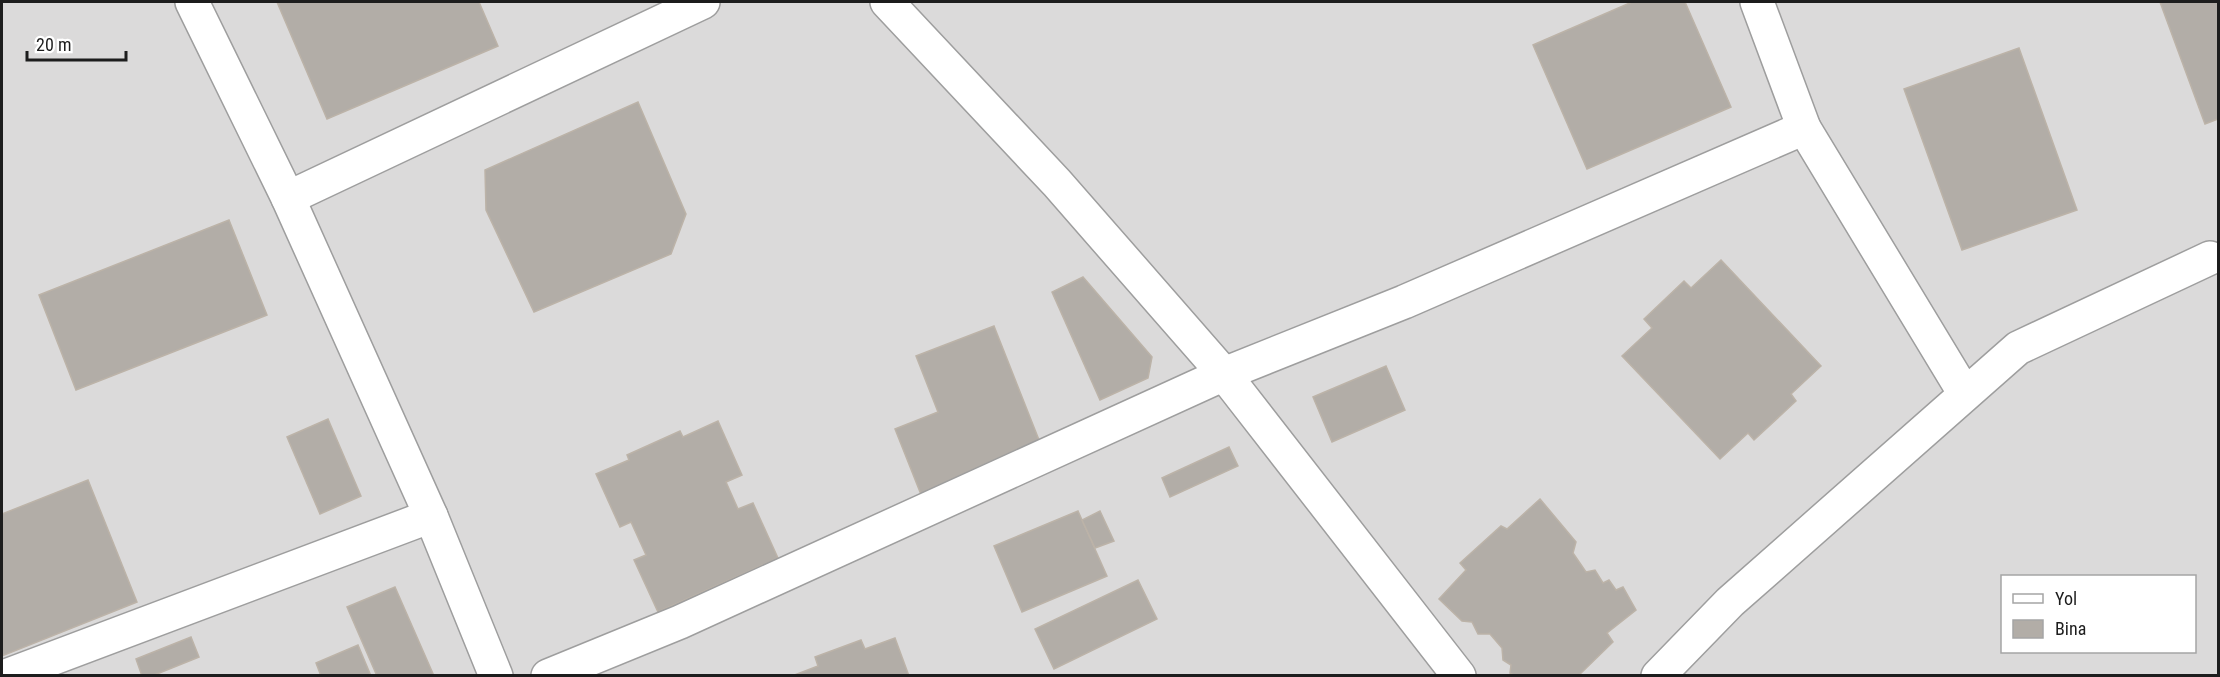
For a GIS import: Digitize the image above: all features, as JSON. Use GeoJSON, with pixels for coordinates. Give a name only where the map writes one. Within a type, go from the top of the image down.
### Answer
{"type":"FeatureCollection","features":[{"type":"Feature","properties":{"kind":"street"},"geometry":{"type":"LineString","coordinates":[[192,2],[288,198],[430,516],[496,675]]}},
{"type":"Feature","properties":{"kind":"street"},"geometry":{"type":"LineString","coordinates":[[288,198],[703,2]]}},
{"type":"Feature","properties":{"kind":"street"},"geometry":{"type":"LineString","coordinates":[[887,2],[1057,183],[1224,374],[1459,675]]}},
{"type":"Feature","properties":{"kind":"street"},"geometry":{"type":"LineString","coordinates":[[1757,2],[1804,128],[1965,393]]}},
{"type":"Feature","properties":{"kind":"street"},"geometry":{"type":"LineString","coordinates":[[548,675],[680,622],[1224,374],[1404,302],[1804,128]]}},
{"type":"Feature","properties":{"kind":"street"},"geometry":{"type":"LineString","coordinates":[[1658,675],[1730,602],[2018,348],[2216,255]]}},
{"type":"Feature","properties":{"kind":"street"},"geometry":{"type":"LineString","coordinates":[[6,675],[430,516]]}},
{"type":"Feature","properties":{"kind":"shaded area"},"geometry":{"type":"Polygon","coordinates":[[[2,2],[2218,2],[2218,675],[2,675],[2,2]]]}},
{"type":"Feature","properties":{"kind":"building"},"geometry":{"type":"Polygon","coordinates":[[[277,2],[479,2],[498,46],[327,119],[277,2]]]}},
{"type":"Feature","properties":{"kind":"building"},"geometry":{"type":"Polygon","coordinates":[[[1632,2],[1685,2],[1731,107],[1587,169],[1533,45],[1632,2]]]}},
{"type":"Feature","properties":{"kind":"building"},"geometry":{"type":"Polygon","coordinates":[[[2160,2],[2218,2],[2218,119],[2205,124],[2160,2]]]}},
{"type":"Feature","properties":{"kind":"building"},"geometry":{"type":"Polygon","coordinates":[[[2019,48],[2077,210],[1962,250],[1904,89],[2019,48]]]}},
{"type":"Feature","properties":{"kind":"building"},"geometry":{"type":"Polygon","coordinates":[[[638,102],[686,214],[671,254],[534,312],[486,210],[485,170],[638,102]]]}},
{"type":"Feature","properties":{"kind":"building"},"geometry":{"type":"Polygon","coordinates":[[[229,220],[267,315],[76,390],[39,295],[229,220]]]}},
{"type":"Feature","properties":{"kind":"building"},"geometry":{"type":"Polygon","coordinates":[[[1721,260],[1821,366],[1791,394],[1796,401],[1754,440],[1748,433],[1720,459],[1622,356],[1652,328],[1644,319],[1684,281],[1691,288],[1721,260]]]}},
{"type":"Feature","properties":{"kind":"building"},"geometry":{"type":"Polygon","coordinates":[[[1083,277],[1152,357],[1148,378],[1100,400],[1052,292],[1083,277]]]}},
{"type":"Feature","properties":{"kind":"building"},"geometry":{"type":"Polygon","coordinates":[[[994,326],[1043,450],[922,497],[895,429],[938,412],[916,356],[994,326]]]}},
{"type":"Feature","properties":{"kind":"building"},"geometry":{"type":"Polygon","coordinates":[[[1386,366],[1405,410],[1332,442],[1313,397],[1386,366]]]}},
{"type":"Feature","properties":{"kind":"building"},"geometry":{"type":"Polygon","coordinates":[[[328,419],[361,496],[320,514],[287,437],[328,419]]]}},
{"type":"Feature","properties":{"kind":"building"},"geometry":{"type":"Polygon","coordinates":[[[718,421],[742,475],[726,482],[738,509],[753,503],[778,558],[658,612],[634,560],[646,555],[631,522],[620,527],[596,474],[629,460],[627,455],[680,431],[683,437],[718,421]]]}},
{"type":"Feature","properties":{"kind":"building"},"geometry":{"type":"Polygon","coordinates":[[[1229,447],[1238,466],[1170,497],[1162,478],[1229,447]]]}},
{"type":"Feature","properties":{"kind":"building"},"geometry":{"type":"Polygon","coordinates":[[[88,480],[137,602],[2,656],[2,514],[88,480]]]}},
{"type":"Feature","properties":{"kind":"building"},"geometry":{"type":"Polygon","coordinates":[[[1540,499],[1576,542],[1573,553],[1586,572],[1595,570],[1603,583],[1609,580],[1616,590],[1623,587],[1636,610],[1607,633],[1613,642],[1578,676],[1515,676],[1510,673],[1511,665],[1503,660],[1502,648],[1490,634],[1478,634],[1472,622],[1462,621],[1439,599],[1466,570],[1460,563],[1501,526],[1507,529],[1540,499]]]}},
{"type":"Feature","properties":{"kind":"building"},"geometry":{"type":"Polygon","coordinates":[[[1078,511],[1107,576],[1022,612],[994,546],[1078,511]]]}},
{"type":"Feature","properties":{"kind":"building"},"geometry":{"type":"Polygon","coordinates":[[[1100,511],[1114,541],[1095,548],[1082,520],[1100,511]]]}},
{"type":"Feature","properties":{"kind":"building"},"geometry":{"type":"Polygon","coordinates":[[[1138,580],[1157,619],[1054,669],[1035,629],[1138,580]]]}},
{"type":"Feature","properties":{"kind":"building"},"geometry":{"type":"Polygon","coordinates":[[[395,587],[434,676],[377,676],[347,607],[395,587]]]}},
{"type":"Feature","properties":{"kind":"building"},"geometry":{"type":"Polygon","coordinates":[[[191,637],[199,657],[152,676],[142,676],[136,659],[191,637]]]}},
{"type":"Feature","properties":{"kind":"building"},"geometry":{"type":"Polygon","coordinates":[[[895,638],[909,676],[792,676],[818,666],[815,657],[861,640],[865,649],[895,638]]]}},
{"type":"Feature","properties":{"kind":"building"},"geometry":{"type":"Polygon","coordinates":[[[358,645],[371,676],[321,676],[316,663],[358,645]]]}}]}
